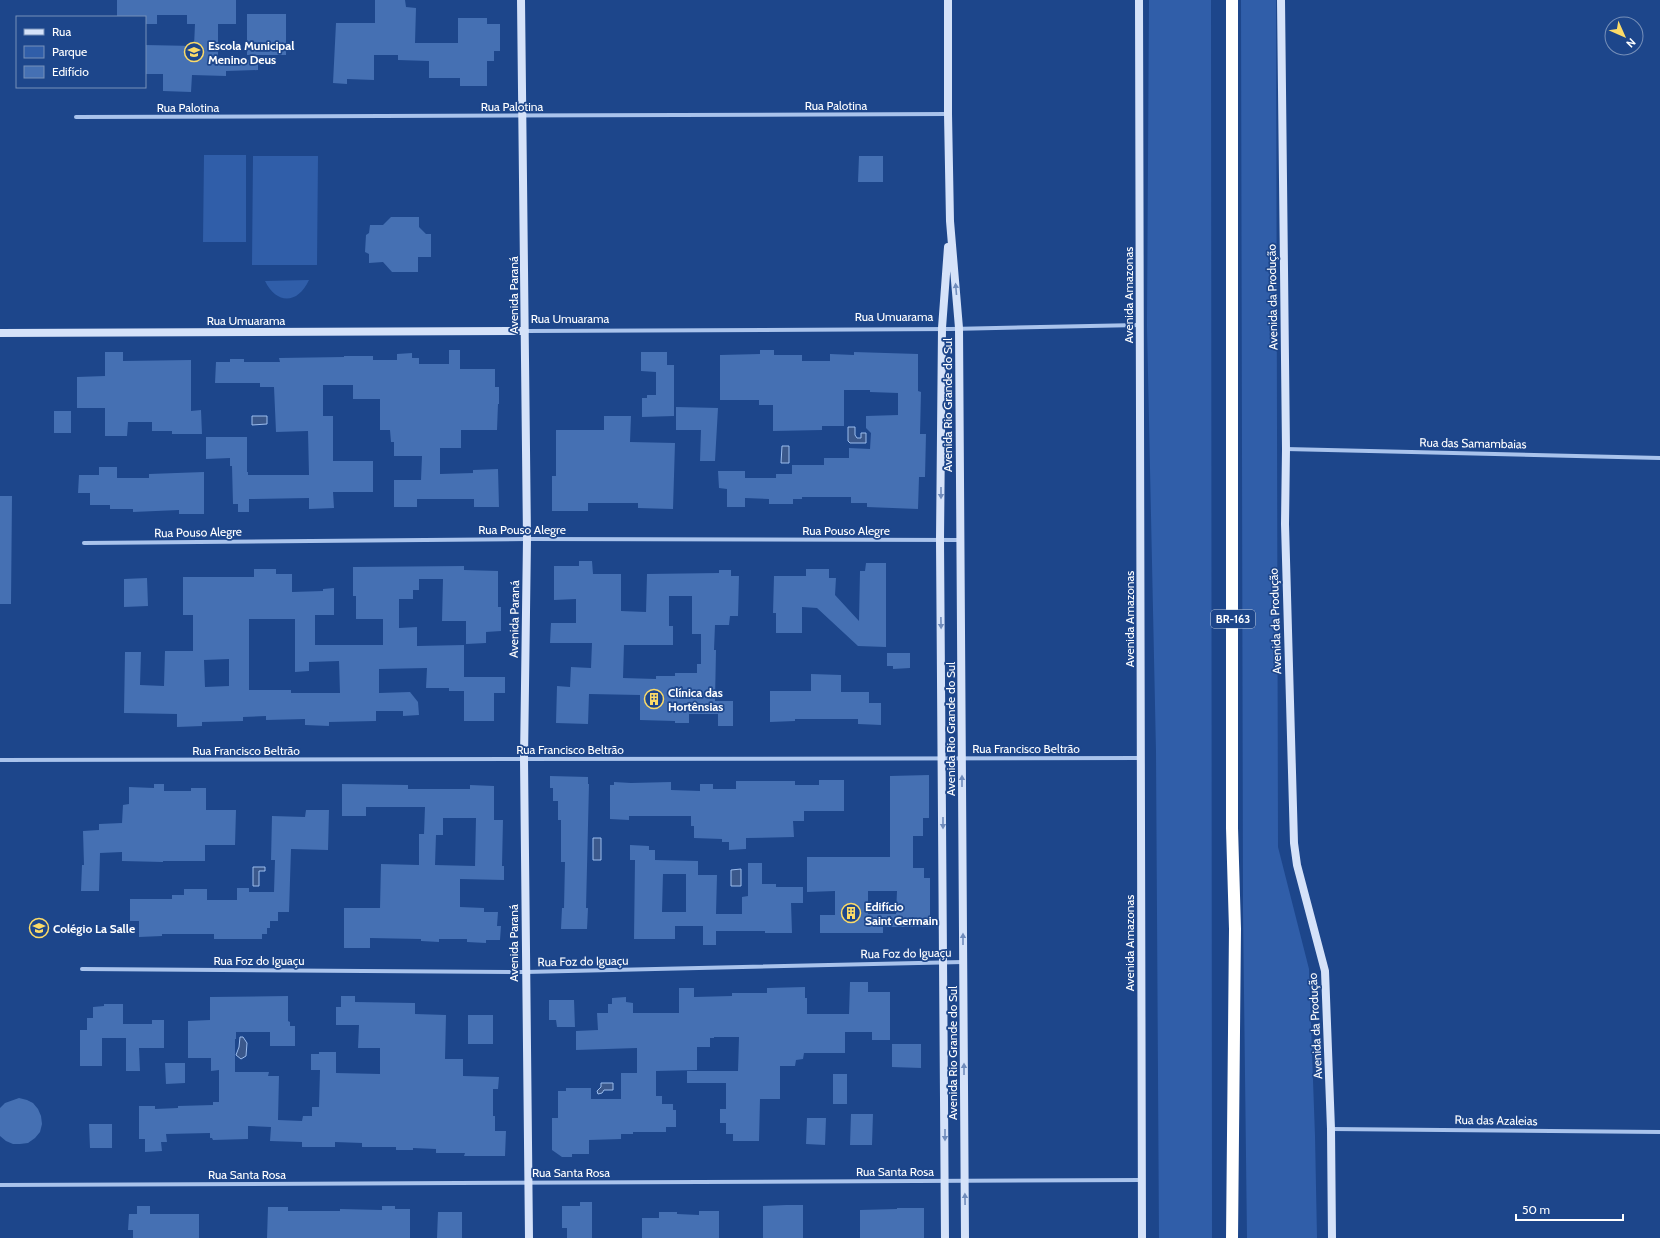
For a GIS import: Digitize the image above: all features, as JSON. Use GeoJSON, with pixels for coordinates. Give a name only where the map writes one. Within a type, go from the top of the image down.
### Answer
{"type":"FeatureCollection","features":[{"type":"Feature","properties":{"kind":"highway","name":"BR-163"},"geometry":{"type":"LineString","coordinates":[[1232,0],[1232,828],[1235,929],[1232,1238]]}},
{"type":"Feature","properties":{"kind":"street","name":"Avenida Paraná"},"geometry":{"type":"LineString","coordinates":[[521,0],[527,539],[524,759],[525,972],[529,1238]]}},
{"type":"Feature","properties":{"kind":"street","name":"Avenida Rio Grande do Sul"},"geometry":{"type":"LineString","coordinates":[[948,0],[950,220],[959,328],[965,1238]]}},
{"type":"Feature","properties":{"kind":"street","name":"Avenida Amazonas"},"geometry":{"type":"LineString","coordinates":[[1139,0],[1142,1238]]}},
{"type":"Feature","properties":{"kind":"street","name":"Avenida da Produção"},"geometry":{"type":"LineString","coordinates":[[1281,0],[1286,449],[1285,524],[1294,843],[1298,865],[1325,971],[1331,1129],[1332,1238]]}},
{"type":"Feature","properties":{"kind":"street","name":"Rua Palotina"},"geometry":{"type":"LineString","coordinates":[[76,117],[948,114]]}},
{"type":"Feature","properties":{"kind":"street","name":"Avenida Rio Grande do Sul"},"geometry":{"type":"LineString","coordinates":[[945,1238],[940,540],[942,328],[950,220]]}},
{"type":"Feature","properties":{"kind":"street","name":"Rua Umuarama"},"geometry":{"type":"LineString","coordinates":[[0,333],[959,328],[1140,325]]}},
{"type":"Feature","properties":{"kind":"street","name":"Rua das Samambaias"},"geometry":{"type":"LineString","coordinates":[[1286,449],[1660,458]]}},
{"type":"Feature","properties":{"kind":"street","name":"Rua Pouso Alegre"},"geometry":{"type":"LineString","coordinates":[[84,543],[527,539],[960,540]]}},
{"type":"Feature","properties":{"kind":"street","name":"Rua Francisco Beltrão"},"geometry":{"type":"LineString","coordinates":[[0,760],[1141,758]]}},
{"type":"Feature","properties":{"kind":"street","name":"Rua Foz do Iguaçu"},"geometry":{"type":"LineString","coordinates":[[82,969],[525,972],[963,962]]}},
{"type":"Feature","properties":{"kind":"street","name":"Rua das Azaleias"},"geometry":{"type":"LineString","coordinates":[[1331,1129],[1660,1132]]}},
{"type":"Feature","properties":{"kind":"street","name":"Rua Santa Rosa"},"geometry":{"type":"LineString","coordinates":[[0,1185],[1142,1180]]}},
{"type":"Feature","properties":{"kind":"green space"},"geometry":{"type":"Polygon","coordinates":[[[1149,0],[1211,0],[1212,1238],[1159,1238],[1156,752],[1147,326],[1149,0]]]}},
{"type":"Feature","properties":{"kind":"green space"},"geometry":{"type":"Polygon","coordinates":[[[1241,0],[1276,0],[1278,847],[1309,969],[1317,1238],[1247,1238],[1243,911],[1241,0]]]}},
{"type":"Feature","properties":{"kind":"green space"},"geometry":{"type":"Polygon","coordinates":[[[204,155],[246,155],[246,242],[203,242],[204,155]]]}},
{"type":"Feature","properties":{"kind":"green space"},"geometry":{"type":"Polygon","coordinates":[[[253,156],[318,156],[317,265],[252,265],[253,156]]]}},
{"type":"Feature","properties":{"kind":"green space"},"geometry":{"type":"Polygon","coordinates":[[[309,280],[299,294],[287,298],[281,298],[275,294],[265,281],[309,280]]]}},
{"type":"Feature","properties":{"kind":"shaded area"},"geometry":{"type":"Polygon","coordinates":[[[252,416],[267,416],[267,424],[252,425],[252,416]]]}},
{"type":"Feature","properties":{"kind":"shaded area"},"geometry":{"type":"Polygon","coordinates":[[[848,427],[855,427],[855,435],[857,438],[861,438],[861,433],[866,433],[866,443],[850,443],[848,441],[848,427]]]}},
{"type":"Feature","properties":{"kind":"shaded area"},"geometry":{"type":"Polygon","coordinates":[[[782,446],[789,446],[789,463],[781,463],[782,446]]]}},
{"type":"Feature","properties":{"kind":"shaded area"},"geometry":{"type":"Polygon","coordinates":[[[593,838],[601,838],[601,860],[593,860],[593,838]]]}},
{"type":"Feature","properties":{"kind":"shaded area"},"geometry":{"type":"Polygon","coordinates":[[[253,867],[265,867],[265,871],[259,871],[259,886],[253,886],[253,867]]]}},
{"type":"Feature","properties":{"kind":"shaded area"},"geometry":{"type":"Polygon","coordinates":[[[741,869],[741,886],[731,886],[731,870],[741,869]]]}},
{"type":"Feature","properties":{"kind":"shaded area"},"geometry":{"type":"Polygon","coordinates":[[[240,1037],[243,1037],[247,1043],[246,1056],[241,1059],[236,1055],[240,1037]]]}},
{"type":"Feature","properties":{"kind":"shaded area"},"geometry":{"type":"Polygon","coordinates":[[[601,1083],[613,1083],[613,1090],[604,1090],[602,1093],[598,1094],[597,1091],[601,1087],[601,1083]]]}},
{"type":"Feature","properties":{"kind":"building"},"geometry":{"type":"Polygon","coordinates":[[[117,0],[236,0],[236,24],[218,24],[218,60],[258,60],[258,70],[226,71],[226,76],[192,75],[191,92],[163,91],[163,74],[146,74],[146,45],[194,46],[195,24],[187,24],[187,15],[157,15],[157,24],[146,24],[146,16],[117,16],[117,0]]]}},
{"type":"Feature","properties":{"kind":"building"},"geometry":{"type":"Polygon","coordinates":[[[375,0],[405,0],[406,7],[416,8],[415,43],[458,43],[458,18],[487,18],[487,24],[500,24],[500,51],[494,51],[494,61],[487,61],[487,86],[460,86],[460,78],[429,78],[429,61],[398,60],[398,55],[374,55],[374,80],[347,79],[347,84],[333,83],[336,23],[375,23],[375,0]]]}},
{"type":"Feature","properties":{"kind":"building"},"geometry":{"type":"Polygon","coordinates":[[[247,14],[286,14],[286,55],[247,55],[247,14]]]}},
{"type":"Feature","properties":{"kind":"building"},"geometry":{"type":"Polygon","coordinates":[[[859,156],[883,156],[883,182],[858,182],[859,156]]]}},
{"type":"Feature","properties":{"kind":"building"},"geometry":{"type":"Polygon","coordinates":[[[391,217],[419,217],[419,227],[426,234],[431,234],[431,257],[418,257],[418,272],[392,272],[383,262],[369,263],[369,254],[365,252],[366,235],[369,233],[370,225],[383,225],[391,217]]]}},
{"type":"Feature","properties":{"kind":"building"},"geometry":{"type":"Polygon","coordinates":[[[449,350],[460,350],[460,369],[495,369],[495,387],[499,387],[499,404],[497,430],[461,430],[461,448],[440,448],[440,474],[473,473],[473,470],[498,469],[499,507],[474,507],[474,499],[417,499],[417,507],[394,507],[394,480],[421,480],[422,456],[394,456],[394,442],[391,442],[390,430],[380,430],[380,399],[353,399],[353,385],[323,385],[323,416],[333,416],[333,461],[373,461],[373,492],[333,492],[334,508],[309,509],[309,498],[249,499],[249,512],[238,512],[238,504],[233,504],[232,466],[230,466],[230,458],[206,459],[206,437],[247,437],[248,475],[309,475],[308,431],[276,432],[274,387],[260,387],[260,383],[215,383],[216,362],[230,362],[230,359],[244,359],[244,362],[280,362],[279,358],[344,356],[373,356],[373,360],[397,360],[397,354],[412,353],[412,358],[419,358],[419,364],[449,364],[449,350]]]}},
{"type":"Feature","properties":{"kind":"building"},"geometry":{"type":"Polygon","coordinates":[[[760,350],[774,350],[774,355],[802,355],[802,361],[830,361],[830,354],[854,355],[854,352],[918,354],[918,391],[921,392],[920,434],[926,434],[925,477],[919,477],[918,509],[867,507],[867,503],[851,503],[851,497],[802,497],[802,499],[793,499],[793,504],[769,504],[769,499],[745,498],[745,507],[727,507],[727,489],[719,488],[718,471],[745,471],[745,478],[776,478],[776,474],[792,474],[792,465],[824,465],[824,458],[849,458],[849,448],[870,449],[871,433],[866,428],[866,416],[898,415],[898,393],[870,392],[870,390],[844,390],[844,426],[822,426],[822,430],[773,431],[773,405],[759,405],[759,400],[720,400],[720,355],[760,354],[760,350]]]}},
{"type":"Feature","properties":{"kind":"building"},"geometry":{"type":"Polygon","coordinates":[[[105,352],[123,352],[123,361],[191,360],[191,411],[201,410],[202,434],[172,434],[172,431],[152,431],[152,422],[128,422],[127,436],[105,436],[105,408],[77,408],[77,377],[105,376],[105,352]]]}},
{"type":"Feature","properties":{"kind":"building"},"geometry":{"type":"Polygon","coordinates":[[[641,352],[667,352],[667,365],[674,365],[674,416],[642,417],[642,398],[647,398],[647,395],[656,395],[656,372],[641,371],[641,352]]]}},
{"type":"Feature","properties":{"kind":"building"},"geometry":{"type":"Polygon","coordinates":[[[676,407],[718,408],[715,461],[700,461],[701,430],[676,430],[676,407]]]}},
{"type":"Feature","properties":{"kind":"building"},"geometry":{"type":"Polygon","coordinates":[[[54,411],[71,411],[71,433],[54,433],[54,411]]]}},
{"type":"Feature","properties":{"kind":"building"},"geometry":{"type":"Polygon","coordinates":[[[604,416],[631,416],[630,442],[675,443],[673,509],[638,508],[638,503],[588,503],[588,511],[552,511],[552,476],[556,476],[556,430],[604,430],[604,416]]]}},
{"type":"Feature","properties":{"kind":"building"},"geometry":{"type":"Polygon","coordinates":[[[99,467],[117,467],[117,478],[149,478],[149,474],[204,472],[204,514],[179,514],[179,510],[133,512],[133,509],[110,509],[110,505],[90,505],[90,493],[78,493],[79,475],[99,475],[99,467]]]}},
{"type":"Feature","properties":{"kind":"building"},"geometry":{"type":"Polygon","coordinates":[[[0,496],[12,496],[11,604],[0,604],[0,496]]]}},
{"type":"Feature","properties":{"kind":"building"},"geometry":{"type":"Polygon","coordinates":[[[579,561],[592,561],[593,574],[621,574],[621,611],[646,612],[647,574],[719,573],[719,570],[731,570],[731,576],[739,576],[738,616],[730,616],[729,625],[715,625],[714,650],[716,650],[715,701],[733,701],[733,726],[718,726],[718,714],[689,714],[689,723],[640,720],[640,695],[589,694],[588,724],[556,723],[557,686],[570,687],[571,667],[591,668],[592,643],[550,643],[551,623],[576,623],[576,599],[554,600],[554,566],[579,566],[579,561]],[[669,596],[669,626],[673,626],[673,645],[624,645],[623,678],[656,679],[656,676],[675,676],[675,673],[697,673],[697,664],[701,664],[701,634],[692,634],[692,596],[669,596]]]}},
{"type":"Feature","properties":{"kind":"building"},"geometry":{"type":"Polygon","coordinates":[[[866,563],[886,563],[886,647],[858,646],[817,608],[802,607],[802,633],[776,633],[776,613],[773,613],[774,576],[806,576],[806,569],[829,569],[829,578],[836,578],[835,595],[859,621],[860,571],[865,571],[866,563]]]}},
{"type":"Feature","properties":{"kind":"building"},"geometry":{"type":"Polygon","coordinates":[[[464,566],[464,570],[498,571],[498,607],[501,607],[501,631],[486,632],[486,643],[466,644],[466,621],[442,621],[443,579],[419,579],[419,590],[413,590],[413,599],[399,599],[399,628],[417,627],[417,646],[464,645],[464,677],[505,677],[505,693],[494,693],[494,721],[464,721],[464,691],[449,691],[449,688],[426,688],[427,668],[379,669],[379,693],[410,692],[418,702],[419,715],[403,716],[403,711],[376,711],[376,721],[329,722],[329,726],[305,725],[305,719],[266,720],[266,716],[243,717],[243,721],[202,722],[202,726],[177,727],[177,714],[124,713],[125,652],[141,652],[140,685],[164,686],[165,651],[193,651],[193,615],[183,615],[183,577],[254,577],[254,569],[276,569],[276,574],[292,574],[292,592],[323,591],[323,589],[334,588],[334,615],[315,615],[315,645],[383,645],[383,619],[356,619],[356,596],[353,596],[353,567],[464,566]],[[249,619],[249,690],[291,690],[291,693],[340,693],[339,661],[309,662],[309,671],[295,672],[295,619],[249,619]],[[229,659],[204,660],[205,687],[229,686],[229,659]]]}},
{"type":"Feature","properties":{"kind":"building"},"geometry":{"type":"Polygon","coordinates":[[[147,578],[148,606],[124,607],[124,579],[147,578]]]}},
{"type":"Feature","properties":{"kind":"building"},"geometry":{"type":"Polygon","coordinates":[[[887,653],[910,653],[910,668],[893,669],[893,666],[887,666],[887,653]]]}},
{"type":"Feature","properties":{"kind":"building"},"geometry":{"type":"Polygon","coordinates":[[[811,674],[841,675],[841,692],[869,692],[869,703],[881,703],[881,725],[858,724],[858,719],[795,719],[795,721],[770,722],[770,691],[811,691],[811,674]]]}},
{"type":"Feature","properties":{"kind":"building"},"geometry":{"type":"Polygon","coordinates":[[[929,775],[929,818],[923,818],[923,836],[913,836],[913,868],[924,868],[924,878],[930,878],[930,927],[883,927],[883,933],[820,933],[820,915],[835,915],[835,891],[807,892],[807,857],[890,857],[890,776],[929,775]],[[868,891],[868,914],[896,914],[897,891],[868,891]]]}},
{"type":"Feature","properties":{"kind":"building"},"geometry":{"type":"Polygon","coordinates":[[[550,776],[588,777],[587,929],[561,929],[562,908],[564,908],[565,862],[561,862],[561,820],[558,820],[558,801],[553,801],[553,788],[550,788],[550,776]]]}},
{"type":"Feature","properties":{"kind":"building"},"geometry":{"type":"Polygon","coordinates":[[[819,780],[844,780],[844,811],[804,811],[804,821],[793,821],[794,837],[746,838],[746,849],[729,850],[729,842],[722,842],[722,839],[694,838],[694,826],[691,826],[691,816],[629,816],[629,820],[610,819],[610,785],[614,785],[614,782],[671,782],[671,790],[700,791],[700,784],[713,784],[713,789],[736,789],[736,781],[795,781],[795,785],[819,785],[819,780]]]}},
{"type":"Feature","properties":{"kind":"building"},"geometry":{"type":"Polygon","coordinates":[[[154,784],[164,784],[164,791],[191,791],[191,788],[206,788],[206,810],[236,810],[235,845],[205,845],[205,861],[122,861],[122,852],[100,853],[99,891],[81,891],[82,865],[84,865],[83,831],[99,830],[99,824],[122,823],[123,805],[129,804],[129,787],[154,788],[154,784]]]}},
{"type":"Feature","properties":{"kind":"building"},"geometry":{"type":"Polygon","coordinates":[[[342,784],[408,785],[408,789],[470,789],[470,785],[494,786],[494,820],[503,820],[502,866],[504,866],[504,880],[460,879],[460,907],[484,908],[484,912],[498,912],[497,926],[501,926],[500,940],[486,940],[486,943],[467,942],[467,939],[439,939],[439,942],[421,941],[421,939],[370,938],[370,948],[344,948],[344,908],[380,908],[381,864],[419,865],[419,834],[424,834],[425,807],[366,807],[366,816],[342,816],[342,784]],[[443,818],[443,835],[436,835],[435,865],[475,866],[476,818],[443,818]]]}},
{"type":"Feature","properties":{"kind":"building"},"geometry":{"type":"Polygon","coordinates":[[[306,810],[329,810],[328,850],[291,849],[289,912],[278,912],[278,921],[270,921],[270,928],[267,928],[267,934],[262,934],[262,939],[214,939],[214,934],[162,934],[162,936],[139,937],[139,921],[130,921],[130,899],[172,899],[172,895],[184,895],[184,889],[207,889],[207,900],[237,900],[237,888],[249,888],[249,892],[274,892],[275,860],[271,860],[272,816],[305,817],[306,810]]]}},
{"type":"Feature","properties":{"kind":"building"},"geometry":{"type":"Polygon","coordinates":[[[630,845],[649,846],[649,850],[655,850],[655,860],[698,861],[698,875],[717,875],[716,914],[742,914],[742,897],[748,896],[748,863],[762,863],[762,884],[776,884],[776,887],[803,887],[803,903],[791,903],[792,933],[765,933],[765,931],[716,931],[716,945],[703,945],[703,926],[675,926],[675,939],[634,939],[635,860],[630,860],[630,845]],[[663,874],[662,912],[686,912],[686,874],[663,874]]]}},
{"type":"Feature","properties":{"kind":"building"},"geometry":{"type":"Polygon","coordinates":[[[850,982],[868,982],[868,992],[890,992],[890,1040],[872,1040],[872,1032],[845,1032],[845,1053],[804,1053],[803,1059],[796,1060],[795,1066],[780,1066],[780,1099],[760,1099],[759,1141],[733,1141],[733,1134],[726,1134],[726,1123],[720,1123],[720,1109],[726,1109],[726,1083],[687,1083],[687,1071],[738,1071],[739,1037],[714,1037],[710,1038],[710,1047],[697,1047],[697,1070],[656,1071],[656,1096],[662,1096],[662,1104],[673,1104],[673,1110],[676,1110],[676,1127],[666,1127],[666,1132],[633,1132],[633,1134],[621,1134],[621,1139],[589,1140],[589,1154],[572,1154],[572,1157],[562,1157],[552,1150],[552,1118],[558,1118],[558,1091],[566,1091],[566,1088],[591,1088],[591,1099],[621,1099],[621,1073],[637,1073],[637,1048],[576,1050],[576,1031],[598,1030],[597,1013],[608,1013],[608,1004],[612,1004],[612,998],[626,997],[626,1002],[633,1003],[633,1013],[679,1013],[679,988],[694,988],[694,997],[732,996],[732,993],[767,993],[767,988],[805,987],[807,1014],[849,1014],[850,982]]]}},
{"type":"Feature","properties":{"kind":"building"},"geometry":{"type":"Polygon","coordinates":[[[288,996],[288,1021],[290,1022],[290,1026],[295,1026],[295,1046],[270,1046],[270,1032],[236,1032],[235,1039],[235,1072],[269,1072],[268,1076],[279,1076],[278,1120],[302,1121],[303,1116],[312,1116],[312,1107],[319,1107],[320,1070],[311,1070],[311,1054],[319,1054],[319,1052],[336,1052],[336,1073],[380,1074],[380,1048],[358,1048],[359,1025],[336,1025],[336,1007],[341,1007],[341,996],[355,996],[355,1002],[415,1003],[415,1014],[446,1015],[445,1059],[463,1059],[463,1076],[499,1077],[498,1089],[493,1089],[493,1116],[495,1116],[495,1131],[506,1131],[505,1156],[464,1156],[465,1153],[436,1153],[436,1149],[413,1148],[413,1150],[396,1150],[396,1147],[362,1147],[362,1143],[335,1142],[335,1147],[302,1147],[302,1142],[270,1141],[271,1127],[248,1126],[248,1139],[213,1140],[210,1138],[210,1133],[166,1134],[167,1142],[161,1142],[162,1151],[145,1152],[145,1139],[139,1139],[139,1106],[155,1106],[155,1109],[178,1108],[178,1106],[213,1105],[213,1102],[219,1102],[219,1070],[211,1071],[211,1058],[188,1058],[188,1021],[210,1020],[210,997],[288,996]]]}},
{"type":"Feature","properties":{"kind":"building"},"geometry":{"type":"Polygon","coordinates":[[[549,1000],[574,1000],[575,1027],[557,1027],[556,1020],[549,1020],[549,1000]]]}},
{"type":"Feature","properties":{"kind":"building"},"geometry":{"type":"Polygon","coordinates":[[[104,1004],[123,1004],[123,1024],[152,1024],[152,1020],[164,1020],[164,1048],[139,1048],[140,1071],[126,1071],[126,1038],[102,1038],[102,1066],[80,1066],[80,1030],[87,1030],[87,1018],[93,1018],[93,1007],[104,1006],[104,1004]]]}},
{"type":"Feature","properties":{"kind":"building"},"geometry":{"type":"Polygon","coordinates":[[[468,1015],[493,1015],[493,1044],[468,1044],[468,1015]]]}},
{"type":"Feature","properties":{"kind":"building"},"geometry":{"type":"Polygon","coordinates":[[[892,1044],[921,1044],[921,1068],[892,1067],[892,1044]]]}},
{"type":"Feature","properties":{"kind":"building"},"geometry":{"type":"Polygon","coordinates":[[[165,1063],[185,1063],[185,1083],[166,1084],[165,1063]]]}},
{"type":"Feature","properties":{"kind":"building"},"geometry":{"type":"Polygon","coordinates":[[[833,1074],[847,1074],[847,1104],[833,1104],[833,1074]]]}},
{"type":"Feature","properties":{"kind":"building"},"geometry":{"type":"Polygon","coordinates":[[[19,1098],[33,1103],[41,1116],[42,1124],[40,1132],[28,1143],[13,1144],[0,1136],[0,1108],[5,1103],[19,1098]]]}},
{"type":"Feature","properties":{"kind":"building"},"geometry":{"type":"Polygon","coordinates":[[[851,1114],[873,1114],[872,1145],[850,1145],[851,1114]]]}},
{"type":"Feature","properties":{"kind":"building"},"geometry":{"type":"Polygon","coordinates":[[[807,1118],[826,1118],[825,1145],[806,1144],[807,1118]]]}},
{"type":"Feature","properties":{"kind":"building"},"geometry":{"type":"Polygon","coordinates":[[[89,1124],[112,1124],[112,1148],[90,1148],[89,1124]]]}},
{"type":"Feature","properties":{"kind":"building"},"geometry":{"type":"Polygon","coordinates":[[[580,1202],[592,1202],[592,1238],[567,1238],[567,1228],[562,1228],[562,1206],[580,1206],[580,1202]]]}},
{"type":"Feature","properties":{"kind":"building"},"geometry":{"type":"Polygon","coordinates":[[[803,1205],[803,1238],[763,1238],[763,1206],[803,1205]]]}},
{"type":"Feature","properties":{"kind":"building"},"geometry":{"type":"Polygon","coordinates":[[[137,1206],[150,1206],[150,1214],[199,1214],[199,1238],[133,1238],[133,1230],[128,1230],[129,1214],[137,1214],[137,1206]]]}},
{"type":"Feature","properties":{"kind":"building"},"geometry":{"type":"Polygon","coordinates":[[[382,1206],[395,1206],[395,1209],[410,1209],[410,1238],[267,1238],[268,1207],[288,1207],[288,1211],[340,1211],[340,1209],[382,1210],[382,1206]]]}},
{"type":"Feature","properties":{"kind":"building"},"geometry":{"type":"Polygon","coordinates":[[[924,1208],[924,1238],[860,1238],[860,1210],[924,1208]]]}},
{"type":"Feature","properties":{"kind":"building"},"geometry":{"type":"Polygon","coordinates":[[[699,1211],[719,1211],[719,1238],[642,1238],[642,1218],[659,1218],[659,1212],[677,1212],[677,1214],[699,1215],[699,1211]]]}},
{"type":"Feature","properties":{"kind":"building"},"geometry":{"type":"Polygon","coordinates":[[[438,1212],[462,1212],[462,1238],[437,1238],[438,1212]]]}},
{"type":"Feature","properties":{"kind":"place","name":"Escola Municipal Menino Deus"},"geometry":{"type":"Point","coordinates":[194,52]}},
{"type":"Feature","properties":{"kind":"place","name":"Clínica das Hortênsias"},"geometry":{"type":"Point","coordinates":[654,699]}},
{"type":"Feature","properties":{"kind":"place","name":"Edifício Saint Germain"},"geometry":{"type":"Point","coordinates":[851,913]}},
{"type":"Feature","properties":{"kind":"place","name":"Colégio La Salle"},"geometry":{"type":"Point","coordinates":[39,928]}}]}
